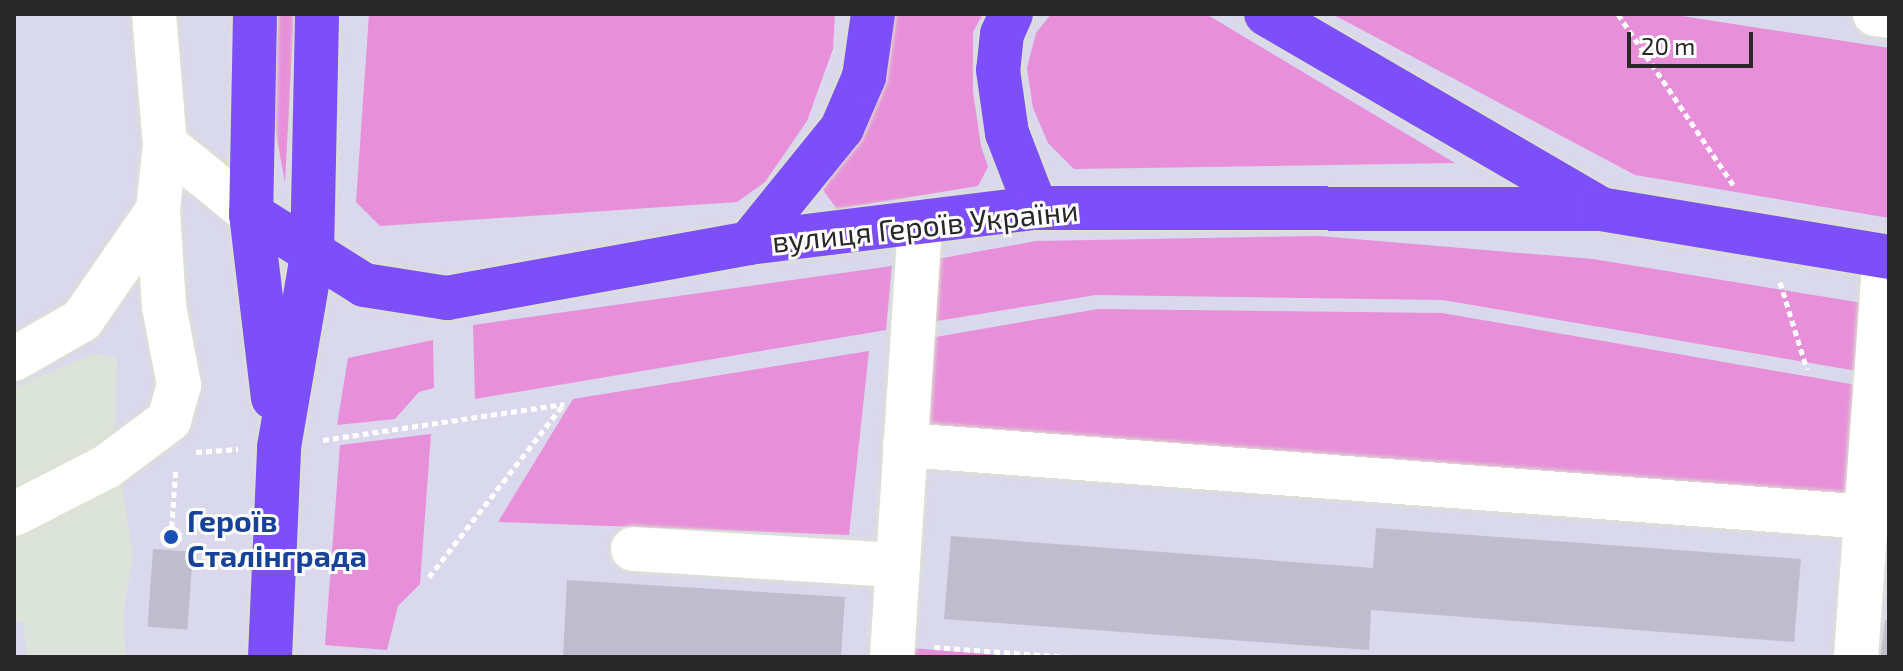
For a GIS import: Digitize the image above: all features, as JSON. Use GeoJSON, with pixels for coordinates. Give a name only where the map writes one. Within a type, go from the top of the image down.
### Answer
{"type":"FeatureCollection","features":[{"type":"Feature","properties":{"kind":"main road"},"geometry":{"type":"LineString","coordinates":[[255,14],[251,214],[279,447]]}},
{"type":"Feature","properties":{"kind":"main road"},"geometry":{"type":"LineString","coordinates":[[270,657],[279,447],[312,255],[317,14]]}},
{"type":"Feature","properties":{"kind":"main road"},"geometry":{"type":"LineString","coordinates":[[749,243],[842,128],[864,77],[873,14]]}},
{"type":"Feature","properties":{"kind":"main road"},"geometry":{"type":"LineString","coordinates":[[1011,14],[1002,34],[998,70],[1007,133],[1036,208]]}},
{"type":"Feature","properties":{"kind":"main road","name":"вулиця Героїв України"},"geometry":{"type":"LineString","coordinates":[[1266,14],[1600,209]]}},
{"type":"Feature","properties":{"kind":"main road","name":"вулиця Героїв України"},"geometry":{"type":"LineString","coordinates":[[251,214],[364,285],[447,298],[749,243],[1036,208],[1600,209],[1887,256]]}},
{"type":"Feature","properties":{"kind":"street"},"geometry":{"type":"LineString","coordinates":[[14,514],[106,467],[169,420],[179,385],[164,306],[158,210],[165,144],[154,14]]}},
{"type":"Feature","properties":{"kind":"street"},"geometry":{"type":"LineString","coordinates":[[1875,14],[1889,16]]}},
{"type":"Feature","properties":{"kind":"street"},"geometry":{"type":"LineString","coordinates":[[165,144],[251,214]]}},
{"type":"Feature","properties":{"kind":"street"},"geometry":{"type":"LineString","coordinates":[[14,359],[82,320],[158,210]]}},
{"type":"Feature","properties":{"kind":"street"},"geometry":{"type":"LineString","coordinates":[[892,650],[920,222]]}},
{"type":"Feature","properties":{"kind":"street"},"geometry":{"type":"LineString","coordinates":[[1856,657],[1875,589],[1866,517],[1887,256]]}},
{"type":"Feature","properties":{"kind":"street"},"geometry":{"type":"LineString","coordinates":[[905,445],[1866,517]]}},
{"type":"Feature","properties":{"kind":"street"},"geometry":{"type":"LineString","coordinates":[[633,549],[898,565]]}},
{"type":"Feature","properties":{"kind":"path"},"geometry":{"type":"LineString","coordinates":[[1618,14],[1733,186],[1748,189]]}},
{"type":"Feature","properties":{"kind":"path"},"geometry":{"type":"LineString","coordinates":[[1766,236],[1807,369]]}},
{"type":"Feature","properties":{"kind":"path"},"geometry":{"type":"LineString","coordinates":[[429,577],[564,404],[439,423]]}},
{"type":"Feature","properties":{"kind":"path"},"geometry":{"type":"LineString","coordinates":[[892,650],[1070,657]]}},
{"type":"Feature","properties":{"kind":"shaded area"},"geometry":{"type":"Polygon","coordinates":[[[278,14],[294,14],[285,182],[274,123],[278,14]]]}},
{"type":"Feature","properties":{"kind":"shaded area"},"geometry":{"type":"Polygon","coordinates":[[[369,14],[835,14],[833,49],[807,121],[765,182],[737,202],[380,226],[356,202],[369,14]]]}},
{"type":"Feature","properties":{"kind":"shaded area"},"geometry":{"type":"Polygon","coordinates":[[[891,14],[983,14],[973,32],[973,92],[981,146],[988,167],[978,186],[837,209],[823,190],[871,115],[891,14]]]}},
{"type":"Feature","properties":{"kind":"shaded area"},"geometry":{"type":"Polygon","coordinates":[[[1051,14],[1206,14],[1455,163],[1074,169],[1048,143],[1033,108],[1027,68],[1036,33],[1051,14]]]}},
{"type":"Feature","properties":{"kind":"shaded area"},"geometry":{"type":"Polygon","coordinates":[[[1332,14],[1669,14],[1889,48],[1889,218],[1635,175],[1332,14]]]}},
{"type":"Feature","properties":{"kind":"shaded area"},"geometry":{"type":"Polygon","coordinates":[[[1319,236],[1593,259],[1875,305],[1869,373],[1443,300],[1096,295],[919,324],[926,261],[1036,241],[1319,236]]]}},
{"type":"Feature","properties":{"kind":"shaded area"},"geometry":{"type":"Polygon","coordinates":[[[892,266],[886,330],[475,399],[473,325],[892,266]]]}},
{"type":"Feature","properties":{"kind":"shaded area"},"geometry":{"type":"Polygon","coordinates":[[[1098,309],[1442,313],[1868,387],[1857,505],[911,438],[918,340],[1098,309]]]}},
{"type":"Feature","properties":{"kind":"shaded area"},"geometry":{"type":"Polygon","coordinates":[[[433,340],[434,388],[419,392],[395,419],[337,425],[348,358],[433,340]]]}},
{"type":"Feature","properties":{"kind":"shaded area"},"geometry":{"type":"Polygon","coordinates":[[[869,351],[849,535],[498,522],[573,399],[869,351]]]}},
{"type":"Feature","properties":{"kind":"shaded area"},"geometry":{"type":"Polygon","coordinates":[[[95,353],[117,358],[115,441],[133,554],[123,616],[126,657],[27,657],[23,622],[14,622],[14,387],[95,353]]]}},
{"type":"Feature","properties":{"kind":"shaded area"},"geometry":{"type":"Polygon","coordinates":[[[431,434],[420,584],[398,606],[387,650],[325,645],[340,445],[431,434]]]}},
{"type":"Feature","properties":{"kind":"shaded area"},"geometry":{"type":"Polygon","coordinates":[[[910,648],[1028,657],[910,657],[910,648]]]}},
{"type":"Feature","properties":{"kind":"building"},"geometry":{"type":"Polygon","coordinates":[[[1376,528],[1801,559],[1794,642],[1371,610],[1369,650],[944,619],[951,536],[1373,568],[1376,528]]]}},
{"type":"Feature","properties":{"kind":"building"},"geometry":{"type":"Polygon","coordinates":[[[153,549],[193,552],[187,630],[148,627],[153,549]]]}},
{"type":"Feature","properties":{"kind":"building"},"geometry":{"type":"Polygon","coordinates":[[[567,580],[845,597],[841,657],[563,657],[567,580]]]}},
{"type":"Feature","properties":{"kind":"building"},"geometry":{"type":"Polygon","coordinates":[[[1885,620],[1889,621],[1889,657],[1880,657],[1885,620]]]}},
{"type":"Feature","properties":{"kind":"place","name":"Героїв Сталінграда"},"geometry":{"type":"Point","coordinates":[171,537]}}]}
